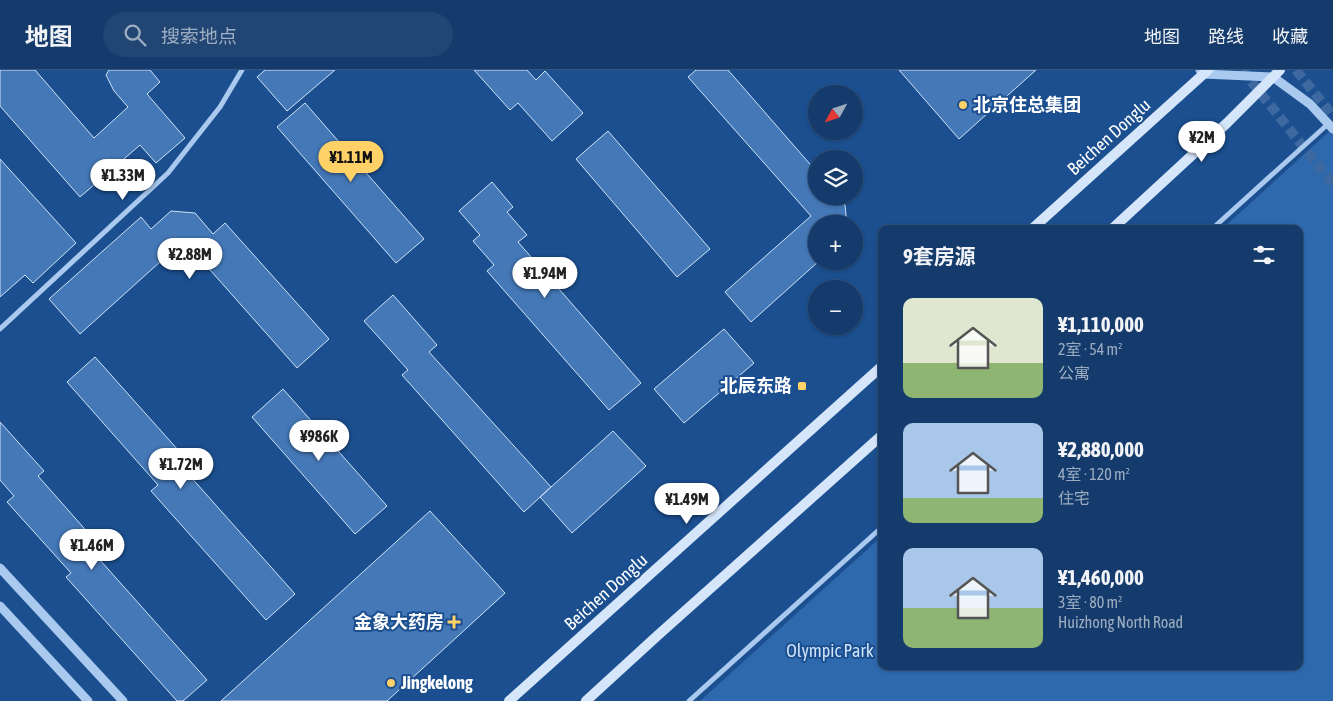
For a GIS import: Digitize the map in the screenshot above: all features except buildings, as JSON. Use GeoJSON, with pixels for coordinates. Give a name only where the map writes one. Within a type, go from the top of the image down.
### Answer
{"type":"FeatureCollection","features":[{"type":"Feature","properties":{"kind":"main road","name":"Beichen Donglu"},"geometry":{"type":"LineString","coordinates":[[1036,225],[1203,71]]}},
{"type":"Feature","properties":{"kind":"main road"},"geometry":{"type":"LineString","coordinates":[[1116,225],[1227,123],[1275,72]]}},
{"type":"Feature","properties":{"kind":"main road","name":"Beichen Donglu"},"geometry":{"type":"LineString","coordinates":[[509,701],[878,369]]}},
{"type":"Feature","properties":{"kind":"main road"},"geometry":{"type":"LineString","coordinates":[[586,701],[878,439]]}},
{"type":"Feature","properties":{"kind":"street"},"geometry":{"type":"LineString","coordinates":[[0,329],[168,173],[220,107],[242,70]]}},
{"type":"Feature","properties":{"kind":"street"},"geometry":{"type":"LineString","coordinates":[[1203,71],[1275,72],[1331,126],[1217,225]]}},
{"type":"Feature","properties":{"kind":"street"},"geometry":{"type":"LineString","coordinates":[[689,701],[878,531]]}},
{"type":"Feature","properties":{"kind":"street"},"geometry":{"type":"LineString","coordinates":[[0,568],[124,701]]}},
{"type":"Feature","properties":{"kind":"street"},"geometry":{"type":"LineString","coordinates":[[0,606],[88,701]]}},
{"type":"Feature","properties":{"kind":"green space","name":"Olympic Park"},"geometry":{"type":"Polygon","coordinates":[[[1333,128],[1333,701],[700,701],[878,540],[878,670],[1303,670],[1303,225],[1226,225],[1333,128]]]}},
{"type":"Feature","properties":{"kind":"tunnel"},"geometry":{"type":"LineString","coordinates":[[1242,70],[1333,184]]}},
{"type":"Feature","properties":{"kind":"tunnel"},"geometry":{"type":"LineString","coordinates":[[1296,70],[1333,116]]}},
{"type":"Feature","properties":{"kind":"place","name":"北京住总集团"},"geometry":{"type":"Point","coordinates":[963,105]}},
{"type":"Feature","properties":{"kind":"place","name":"北辰东路"},"geometry":{"type":"Point","coordinates":[802,386]}},
{"type":"Feature","properties":{"kind":"place","name":"金象大药房"},"geometry":{"type":"Point","coordinates":[454,622]}},
{"type":"Feature","properties":{"kind":"place","name":"Jingkelong"},"geometry":{"type":"Point","coordinates":[391,683]}}]}
